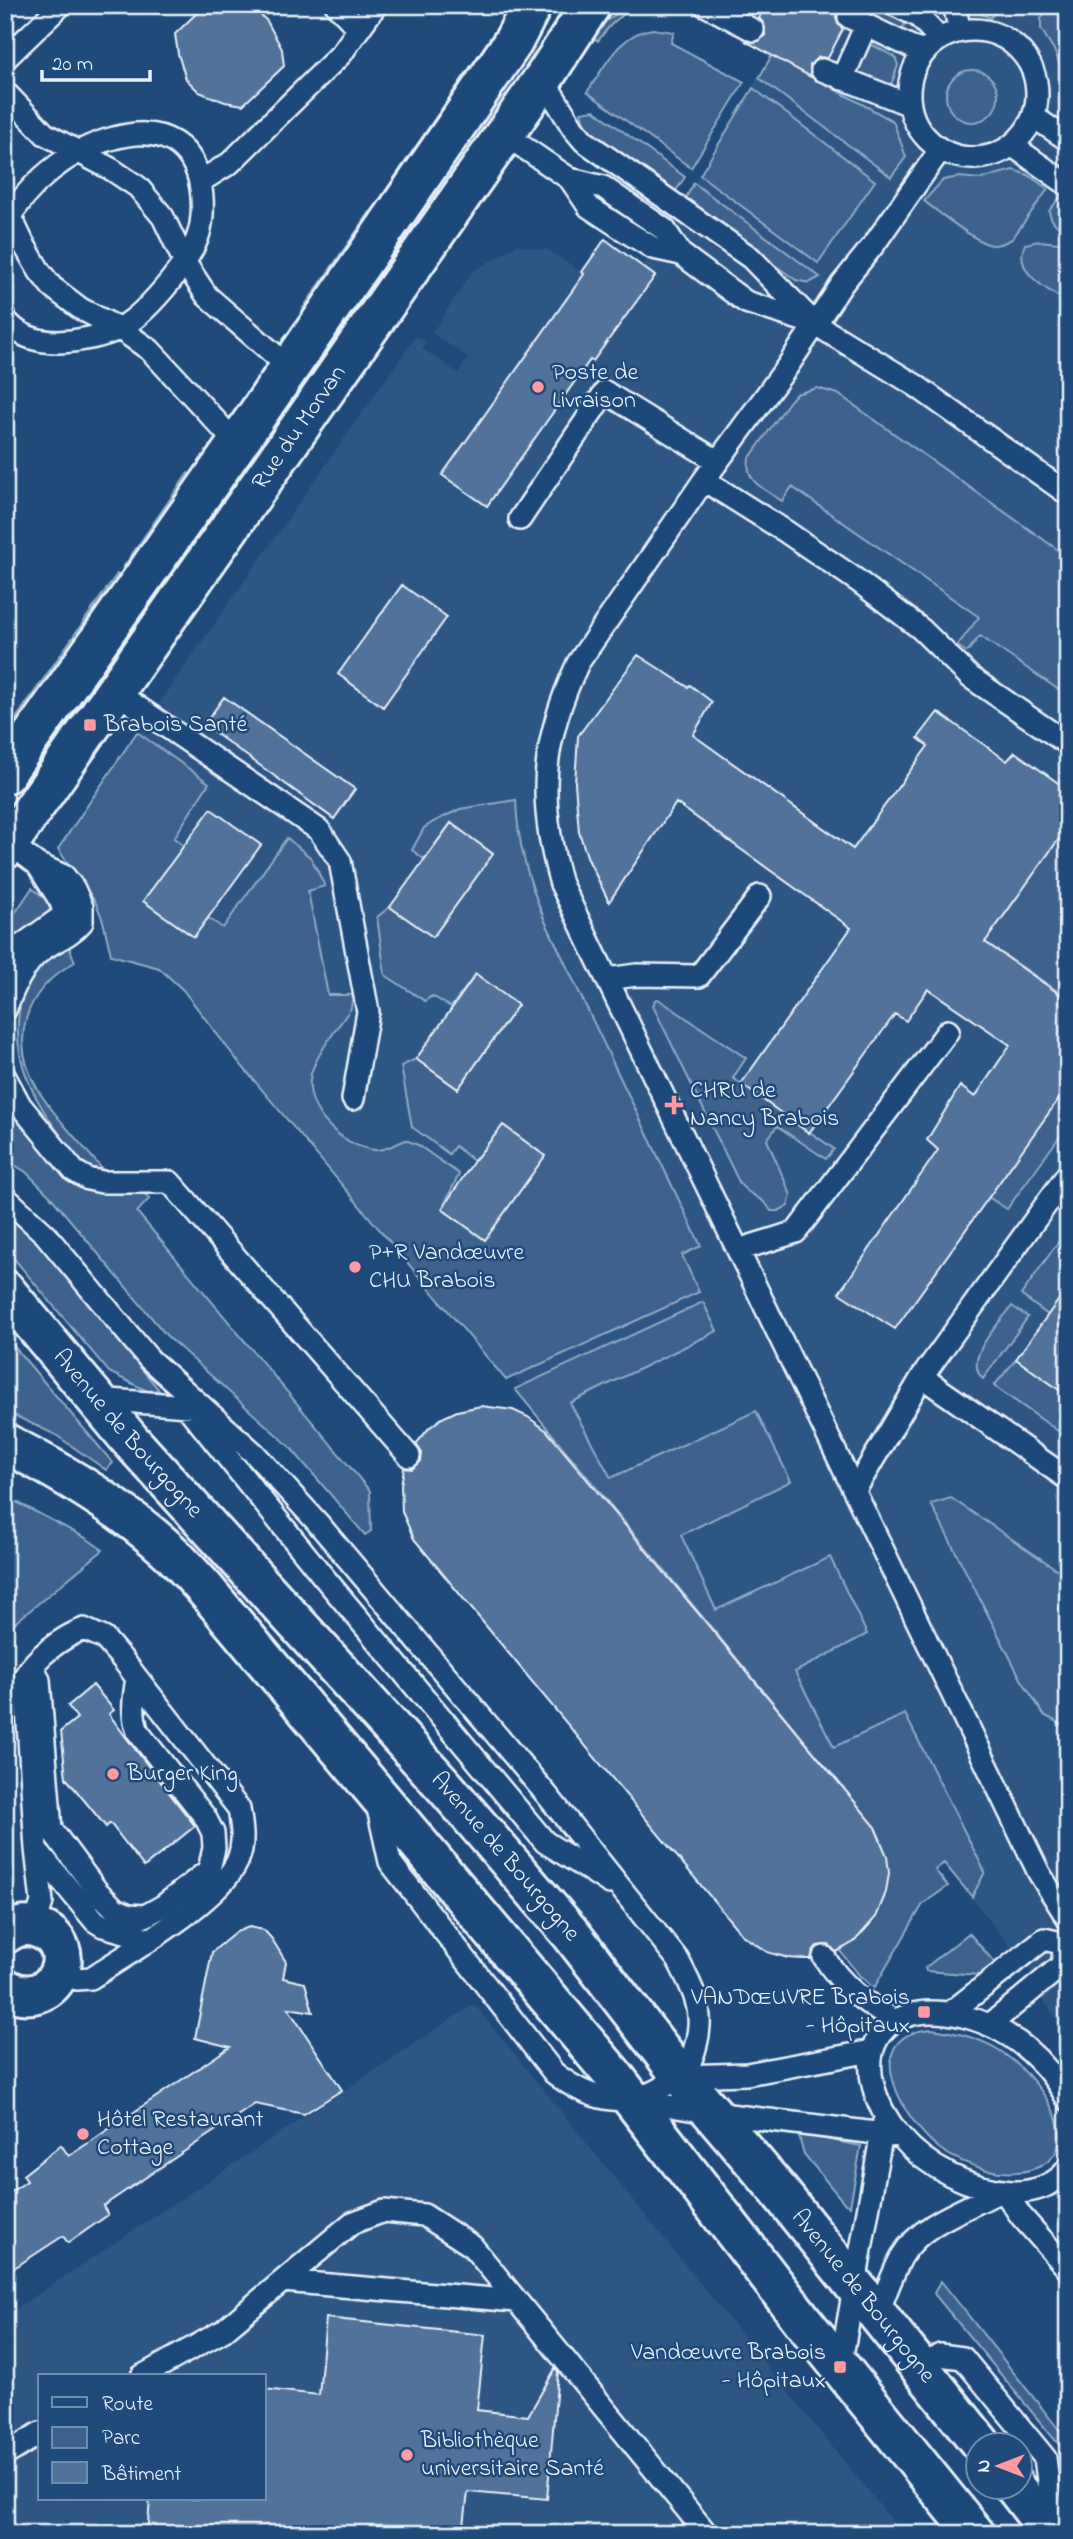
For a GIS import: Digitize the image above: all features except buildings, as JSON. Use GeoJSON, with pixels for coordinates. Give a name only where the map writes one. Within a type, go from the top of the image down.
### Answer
{"type":"FeatureCollection","features":[{"type":"Feature","properties":{"kind":"main road","name":"Rue du Morvan"},"geometry":{"type":"LineString","coordinates":[[5,774],[290,368],[513,42],[532,5]]}},
{"type":"Feature","properties":{"kind":"main road","name":"Rue du Morvan"},"geometry":{"type":"LineString","coordinates":[[17,852],[114,691],[543,79],[591,5]]}},
{"type":"Feature","properties":{"kind":"main road","name":"Avenue de Bourgogne"},"geometry":{"type":"LineString","coordinates":[[5,1290],[131,1440],[446,1788],[572,1935],[681,2076],[969,2430]]}},
{"type":"Feature","properties":{"kind":"main road","name":"Avenue de Bourgogne"},"geometry":{"type":"LineString","coordinates":[[5,1443],[59,1471],[96,1495],[167,1549],[205,1589],[633,2100],[840,2367],[975,2534]]}},
{"type":"Feature","properties":{"kind":"main road"},"geometry":{"type":"LineString","coordinates":[[9,1998],[41,1992],[49,1988],[60,1974],[62,1959],[58,1944],[48,1933],[20,1930]]}},
{"type":"Feature","properties":{"kind":"main road"},"geometry":{"type":"LineString","coordinates":[[1025,2500],[1053,2534]]}},
{"type":"Feature","properties":{"kind":"lane"},"geometry":{"type":"LineString","coordinates":[[5,26],[28,5]]}},
{"type":"Feature","properties":{"kind":"lane"},"geometry":{"type":"LineString","coordinates":[[5,59],[61,5]]}},
{"type":"Feature","properties":{"kind":"lane"},"geometry":{"type":"LineString","coordinates":[[336,5],[359,29]]}},
{"type":"Feature","properties":{"kind":"lane"},"geometry":{"type":"LineString","coordinates":[[201,181],[230,163],[341,54],[376,5]]}},
{"type":"Feature","properties":{"kind":"lane"},"geometry":{"type":"LineString","coordinates":[[705,5],[753,30]]}},
{"type":"Feature","properties":{"kind":"lane"},"geometry":{"type":"LineString","coordinates":[[895,5],[918,16],[941,41]]}},
{"type":"Feature","properties":{"kind":"lane"},"geometry":{"type":"LineString","coordinates":[[842,79],[857,21],[941,41],[975,30],[991,32],[1006,38],[1019,50],[1030,64],[1036,81],[1038,99],[1034,117],[1026,133],[1013,146],[996,155],[977,159],[958,157],[940,150],[926,138],[916,123],[910,105],[910,86],[915,68],[941,41],[954,5]]}},
{"type":"Feature","properties":{"kind":"lane"},"geometry":{"type":"LineString","coordinates":[[822,69],[910,105]]}},
{"type":"Feature","properties":{"kind":"lane"},"geometry":{"type":"LineString","coordinates":[[543,79],[584,141],[751,258],[815,324]]}},
{"type":"Feature","properties":{"kind":"lane"},"geometry":{"type":"LineString","coordinates":[[5,92],[46,134],[111,169],[138,187],[163,217],[185,262],[216,305],[290,368]]}},
{"type":"Feature","properties":{"kind":"lane"},"geometry":{"type":"LineString","coordinates":[[1034,117],[1068,140]]}},
{"type":"Feature","properties":{"kind":"lane"},"geometry":{"type":"LineString","coordinates":[[5,319],[23,334],[39,341],[61,342],[92,338],[120,329],[153,300],[185,262],[198,237],[204,211],[201,181],[192,158],[171,141],[152,134],[122,135],[77,152],[29,190],[7,215],[40,272],[52,286],[81,309],[120,329],[160,359],[237,444]]}},
{"type":"Feature","properties":{"kind":"lane"},"geometry":{"type":"LineString","coordinates":[[504,134],[570,179],[589,207],[653,248],[681,254],[746,302],[815,324],[915,385],[1068,494]]}},
{"type":"Feature","properties":{"kind":"lane"},"geometry":{"type":"LineString","coordinates":[[1013,146],[1068,185]]}},
{"type":"Feature","properties":{"kind":"lane"},"geometry":{"type":"LineString","coordinates":[[940,150],[787,367],[717,461],[578,663],[564,694],[548,752],[545,792],[551,848],[561,884],[1039,1872],[1068,1919]]}},
{"type":"Feature","properties":{"kind":"lane"},"geometry":{"type":"LineString","coordinates":[[520,519],[605,392],[717,461]]}},
{"type":"Feature","properties":{"kind":"lane"},"geometry":{"type":"LineString","coordinates":[[704,480],[858,581],[921,629],[970,677],[1068,744]]}},
{"type":"Feature","properties":{"kind":"lane"},"geometry":{"type":"LineString","coordinates":[[114,691],[319,830],[340,861],[368,1012],[353,1099]]}},
{"type":"Feature","properties":{"kind":"lane"},"geometry":{"type":"LineString","coordinates":[[5,967],[22,946],[64,913],[61,902],[17,852]]}},
{"type":"Feature","properties":{"kind":"lane"},"geometry":{"type":"LineString","coordinates":[[5,1010],[12,992],[31,961],[40,951],[74,932],[82,922],[82,907],[74,889],[64,876],[17,852]]}},
{"type":"Feature","properties":{"kind":"lane"},"geometry":{"type":"LineString","coordinates":[[608,979],[636,975],[699,976],[760,895]]}},
{"type":"Feature","properties":{"kind":"lane"},"geometry":{"type":"LineString","coordinates":[[738,1250],[796,1232],[948,1031]]}},
{"type":"Feature","properties":{"kind":"lane"},"geometry":{"type":"LineString","coordinates":[[6,1075],[20,1105],[74,1171],[88,1179],[102,1182],[170,1182],[408,1456]]}},
{"type":"Feature","properties":{"kind":"lane"},"geometry":{"type":"LineString","coordinates":[[855,1490],[922,1377],[1068,1174]]}},
{"type":"Feature","properties":{"kind":"lane"},"geometry":{"type":"LineString","coordinates":[[5,1197],[46,1234],[149,1359],[194,1406],[322,1575],[545,1842],[627,1893]]}},
{"type":"Feature","properties":{"kind":"lane"},"geometry":{"type":"LineString","coordinates":[[922,1377],[1068,1479]]}},
{"type":"Feature","properties":{"kind":"lane"},"geometry":{"type":"LineString","coordinates":[[97,1399],[194,1406],[255,1454],[317,1522],[627,1893],[678,1960],[697,2006],[699,2025],[691,2059],[681,2076]]}},
{"type":"Feature","properties":{"kind":"lane"},"geometry":{"type":"LineString","coordinates":[[20,1930],[43,1902],[36,1849],[25,1676],[32,1664],[76,1632],[84,1629],[94,1631],[104,1638],[137,1678],[239,1810],[243,1833],[237,1861],[228,1877],[209,1897],[91,1979],[77,1979],[60,1974]]}},
{"type":"Feature","properties":{"kind":"lane"},"geometry":{"type":"LineString","coordinates":[[32,1664],[39,1680],[51,1829],[97,1891],[116,1909],[129,1915],[145,1916],[163,1906],[209,1870],[214,1848],[212,1833],[205,1817],[138,1732],[133,1704],[137,1678]]}},
{"type":"Feature","properties":{"kind":"lane"},"geometry":{"type":"LineString","coordinates":[[36,1849],[95,1921],[119,1931],[149,1938]]}},
{"type":"Feature","properties":{"kind":"lane"},"geometry":{"type":"LineString","coordinates":[[950,2013],[1044,1939],[1066,1943],[1062,1965],[991,2024]]}},
{"type":"Feature","properties":{"kind":"lane"},"geometry":{"type":"LineString","coordinates":[[824,1956],[836,1976],[867,2004],[893,2020]]}},
{"type":"Feature","properties":{"kind":"lane"},"geometry":{"type":"LineString","coordinates":[[1066,2173],[1033,2191],[1002,2191],[973,2185],[927,2160],[889,2127],[875,2091],[872,2051],[876,2038],[893,2020],[907,2014],[923,2012],[950,2013],[991,2024],[1017,2040],[1036,2056],[1053,2076],[1068,2100]]}},
{"type":"Feature","properties":{"kind":"lane"},"geometry":{"type":"LineString","coordinates":[[633,2100],[647,2096],[681,2076],[747,2074],[872,2051]]}},
{"type":"Feature","properties":{"kind":"lane"},"geometry":{"type":"LineString","coordinates":[[633,2100],[713,2113],[889,2127]]}},
{"type":"Feature","properties":{"kind":"lane"},"geometry":{"type":"LineString","coordinates":[[840,2367],[865,2300],[889,2127]]}},
{"type":"Feature","properties":{"kind":"lane"},"geometry":{"type":"LineString","coordinates":[[865,2300],[914,2241],[939,2222],[1002,2191]]}},
{"type":"Feature","properties":{"kind":"lane"},"geometry":{"type":"LineString","coordinates":[[1002,2191],[1068,2269]]}},
{"type":"Feature","properties":{"kind":"lane"},"geometry":{"type":"LineString","coordinates":[[146,2374],[223,2331],[352,2223],[384,2211],[424,2216],[472,2246],[707,2534]]}},
{"type":"Feature","properties":{"kind":"lane"},"geometry":{"type":"LineString","coordinates":[[283,2281],[516,2301]]}},
{"type":"Feature","properties":{"kind":"lane"},"geometry":{"type":"LineString","coordinates":[[918,2366],[940,2355],[963,2358],[1045,2458],[1053,2534]]}},
{"type":"Feature","properties":{"kind":"lane"},"geometry":{"type":"LineString","coordinates":[[5,2455],[38,2434]]}},
{"type":"Feature","properties":{"kind":"shaded area","name":"CHRU de Nancy Brabois"},"geometry":{"type":"Polygon","coordinates":[[[765,5],[1068,5],[1068,2031],[1041,1998],[1040,1984],[944,1863],[939,1867],[522,1387],[62,849],[143,726],[148,729],[163,707],[159,703],[416,336],[425,342],[422,348],[458,373],[468,358],[432,333],[472,272],[517,245],[550,251],[582,272],[605,239],[642,266],[771,56],[747,42],[765,5]]]}},
{"type":"Feature","properties":{"kind":"shaded area"},"geometry":{"type":"Polygon","coordinates":[[[474,2004],[903,2534],[5,2534],[5,2316],[474,2004]]]}},
{"type":"Feature","properties":{"kind":"green space"},"geometry":{"type":"Polygon","coordinates":[[[630,5],[675,5],[673,9],[638,9],[622,15],[598,41],[593,38],[606,21],[630,5]]]}},
{"type":"Feature","properties":{"kind":"green space"},"geometry":{"type":"Polygon","coordinates":[[[854,5],[887,12],[905,23],[903,29],[898,30],[853,8],[854,5]]]}},
{"type":"Feature","properties":{"kind":"green space"},"geometry":{"type":"Polygon","coordinates":[[[971,5],[1002,5],[990,18],[977,12],[971,5]]]}},
{"type":"Feature","properties":{"kind":"green space"},"geometry":{"type":"Polygon","coordinates":[[[1056,5],[1068,5],[1068,102],[1060,66],[1041,29],[1041,19],[1045,11],[1050,14],[1056,5]]]}},
{"type":"Feature","properties":{"kind":"green space"},"geometry":{"type":"Polygon","coordinates":[[[512,6],[517,10],[381,205],[377,203],[512,6]]]}},
{"type":"Feature","properties":{"kind":"green space"},"geometry":{"type":"Polygon","coordinates":[[[653,29],[674,32],[671,43],[744,82],[691,168],[587,92],[622,44],[641,32],[653,29]]]}},
{"type":"Feature","properties":{"kind":"green space"},"geometry":{"type":"Polygon","coordinates":[[[867,42],[895,57],[898,65],[892,83],[883,86],[856,72],[867,42]]]}},
{"type":"Feature","properties":{"kind":"green space"},"geometry":{"type":"Polygon","coordinates":[[[772,55],[893,121],[906,157],[891,177],[759,78],[772,55]]]}},
{"type":"Feature","properties":{"kind":"green space"},"geometry":{"type":"Polygon","coordinates":[[[972,70],[982,72],[990,78],[996,86],[996,106],[990,114],[982,120],[972,122],[962,120],[954,114],[948,106],[946,96],[948,86],[954,78],[962,72],[972,70]]]}},
{"type":"Feature","properties":{"kind":"green space"},"geometry":{"type":"Polygon","coordinates":[[[753,88],[875,181],[818,263],[700,175],[753,88]]]}},
{"type":"Feature","properties":{"kind":"green space"},"geometry":{"type":"Polygon","coordinates":[[[594,110],[685,177],[673,195],[586,130],[581,112],[594,110]]]}},
{"type":"Feature","properties":{"kind":"green space"},"geometry":{"type":"Polygon","coordinates":[[[1013,170],[1028,175],[1048,189],[1012,239],[1002,244],[991,245],[976,239],[924,201],[943,180],[959,177],[980,179],[1013,170]]]}},
{"type":"Feature","properties":{"kind":"green space"},"geometry":{"type":"Polygon","coordinates":[[[694,183],[820,277],[809,283],[796,280],[684,201],[694,183]]]}},
{"type":"Feature","properties":{"kind":"green space"},"geometry":{"type":"Polygon","coordinates":[[[1060,197],[1068,202],[1068,230],[1055,224],[1049,211],[1060,197]]]}},
{"type":"Feature","properties":{"kind":"green space"},"geometry":{"type":"Polygon","coordinates":[[[370,212],[374,214],[307,310],[303,308],[370,212]]]}},
{"type":"Feature","properties":{"kind":"green space"},"geometry":{"type":"Polygon","coordinates":[[[1039,241],[1068,244],[1068,303],[1034,279],[1023,263],[1025,244],[1039,241]]]}},
{"type":"Feature","properties":{"kind":"green space"},"geometry":{"type":"Polygon","coordinates":[[[817,388],[838,394],[1068,557],[1068,696],[980,636],[967,652],[957,646],[979,617],[792,487],[782,501],[753,479],[748,467],[749,459],[789,402],[796,394],[817,388]]]}},
{"type":"Feature","properties":{"kind":"green space"},"geometry":{"type":"Polygon","coordinates":[[[188,473],[193,476],[128,569],[124,566],[188,473]]]}},
{"type":"Feature","properties":{"kind":"green space"},"geometry":{"type":"Polygon","coordinates":[[[117,574],[121,577],[5,743],[5,734],[117,574]]]}},
{"type":"Feature","properties":{"kind":"green space"},"geometry":{"type":"Polygon","coordinates":[[[137,732],[209,783],[174,838],[184,846],[144,901],[194,937],[208,918],[223,928],[287,838],[311,858],[325,886],[308,891],[328,995],[353,995],[351,1008],[314,1066],[310,1087],[313,1100],[327,1124],[350,1142],[379,1150],[406,1140],[418,1145],[459,1174],[442,1209],[484,1239],[545,1156],[503,1125],[474,1161],[455,1146],[449,1154],[412,1127],[401,1066],[416,1059],[458,1089],[518,1005],[476,974],[451,1007],[432,996],[425,1001],[385,975],[377,917],[390,907],[433,936],[493,854],[451,823],[424,859],[412,850],[424,828],[460,809],[516,800],[525,862],[545,921],[701,1246],[682,1255],[699,1292],[506,1380],[237,1060],[183,990],[159,968],[111,955],[96,903],[58,849],[137,732]]]}},
{"type":"Feature","properties":{"kind":"green space"},"geometry":{"type":"Polygon","coordinates":[[[1068,826],[1068,998],[985,942],[1068,826]]]}},
{"type":"Feature","properties":{"kind":"green space"},"geometry":{"type":"Polygon","coordinates":[[[32,888],[47,900],[50,910],[5,955],[5,928],[32,888]]]}},
{"type":"Feature","properties":{"kind":"green space"},"geometry":{"type":"Polygon","coordinates":[[[68,944],[75,962],[58,973],[33,1001],[23,1034],[24,1052],[38,1090],[103,1170],[85,1166],[65,1141],[38,1101],[21,1058],[19,1011],[26,985],[44,962],[68,944]]]}},
{"type":"Feature","properties":{"kind":"green space"},"geometry":{"type":"Polygon","coordinates":[[[658,999],[746,1058],[733,1078],[834,1149],[826,1159],[777,1126],[767,1140],[791,1195],[788,1206],[771,1211],[764,1202],[740,1184],[653,1006],[658,999]]]}},
{"type":"Feature","properties":{"kind":"green space"},"geometry":{"type":"Polygon","coordinates":[[[1068,1079],[1068,1125],[1007,1209],[985,1195],[1068,1079]]]}},
{"type":"Feature","properties":{"kind":"green space"},"geometry":{"type":"Polygon","coordinates":[[[5,1100],[65,1175],[88,1190],[144,1194],[150,1198],[137,1212],[370,1491],[371,1531],[365,1535],[290,1447],[166,1335],[50,1196],[26,1172],[5,1159],[5,1100]]]}},
{"type":"Feature","properties":{"kind":"green space"},"geometry":{"type":"Polygon","coordinates":[[[15,1218],[159,1390],[147,1391],[109,1372],[5,1248],[5,1226],[15,1218]]]}},
{"type":"Feature","properties":{"kind":"green space"},"geometry":{"type":"Polygon","coordinates":[[[1068,1228],[1068,1287],[1048,1315],[1021,1295],[1068,1228]]]}},
{"type":"Feature","properties":{"kind":"green space"},"geometry":{"type":"Polygon","coordinates":[[[703,1302],[717,1331],[570,1403],[611,1478],[756,1411],[791,1481],[681,1535],[716,1610],[830,1557],[867,1634],[795,1672],[834,1747],[905,1714],[985,1872],[972,1897],[944,1863],[935,1870],[948,1886],[923,1904],[874,1988],[860,1976],[840,1951],[869,1925],[879,1911],[885,1895],[887,1862],[874,1825],[515,1389],[703,1302]]]}},
{"type":"Feature","properties":{"kind":"green space"},"geometry":{"type":"Polygon","coordinates":[[[1012,1306],[1028,1317],[983,1379],[977,1362],[980,1352],[1012,1306]]]}},
{"type":"Feature","properties":{"kind":"green space"},"geometry":{"type":"Polygon","coordinates":[[[5,1336],[113,1463],[106,1470],[56,1435],[5,1411],[5,1336]]]}},
{"type":"Feature","properties":{"kind":"green space"},"geometry":{"type":"Polygon","coordinates":[[[1016,1359],[1068,1396],[1068,1438],[994,1386],[1016,1359]]]}},
{"type":"Feature","properties":{"kind":"green space"},"geometry":{"type":"Polygon","coordinates":[[[5,1496],[86,1538],[103,1550],[5,1631],[5,1496]]]}},
{"type":"Feature","properties":{"kind":"green space"},"geometry":{"type":"Polygon","coordinates":[[[951,1498],[1068,1577],[1068,1728],[1044,1715],[1021,1679],[931,1504],[951,1498]]]}},
{"type":"Feature","properties":{"kind":"green space"},"geometry":{"type":"Polygon","coordinates":[[[969,1933],[995,1963],[978,1975],[926,1971],[925,1968],[969,1933]]]}},
{"type":"Feature","properties":{"kind":"green space"},"geometry":{"type":"Polygon","coordinates":[[[931,2029],[986,2043],[1002,2052],[1026,2073],[1056,2117],[1058,2148],[1052,2158],[1030,2170],[987,2170],[953,2157],[929,2139],[902,2103],[894,2083],[891,2064],[895,2048],[908,2035],[931,2029]]]}},
{"type":"Feature","properties":{"kind":"green space"},"geometry":{"type":"Polygon","coordinates":[[[798,2134],[861,2146],[850,2206],[845,2204],[804,2154],[798,2134]]]}},
{"type":"Feature","properties":{"kind":"green space"},"geometry":{"type":"Polygon","coordinates":[[[941,2281],[1068,2441],[1068,2490],[1065,2452],[935,2295],[941,2281]]]}},
{"type":"Feature","properties":{"kind":"place","name":"Poste de Livraison"},"geometry":{"type":"Point","coordinates":[538,387]}},
{"type":"Feature","properties":{"kind":"place","name":"Brabois Santé"},"geometry":{"type":"Point","coordinates":[90,725]}},
{"type":"Feature","properties":{"kind":"place","name":"CHRU de Nancy Brabois"},"geometry":{"type":"Point","coordinates":[674,1105]}},
{"type":"Feature","properties":{"kind":"place","name":"P+R Vandœuvre CHU Brabois"},"geometry":{"type":"Point","coordinates":[355,1267]}},
{"type":"Feature","properties":{"kind":"place","name":"Burger King"},"geometry":{"type":"Point","coordinates":[113,1774]}},
{"type":"Feature","properties":{"kind":"place","name":"VANDŒUVRE Brabois - Hôpitaux"},"geometry":{"type":"Point","coordinates":[924,2012]}},
{"type":"Feature","properties":{"kind":"place","name":"Hôtel Restaurant Cottage"},"geometry":{"type":"Point","coordinates":[83,2134]}},
{"type":"Feature","properties":{"kind":"place","name":"Vandœuvre Brabois - Hôpitaux"},"geometry":{"type":"Point","coordinates":[840,2367]}},
{"type":"Feature","properties":{"kind":"place","name":"Bibliothèque universitaire Santé"},"geometry":{"type":"Point","coordinates":[407,2455]}}]}
